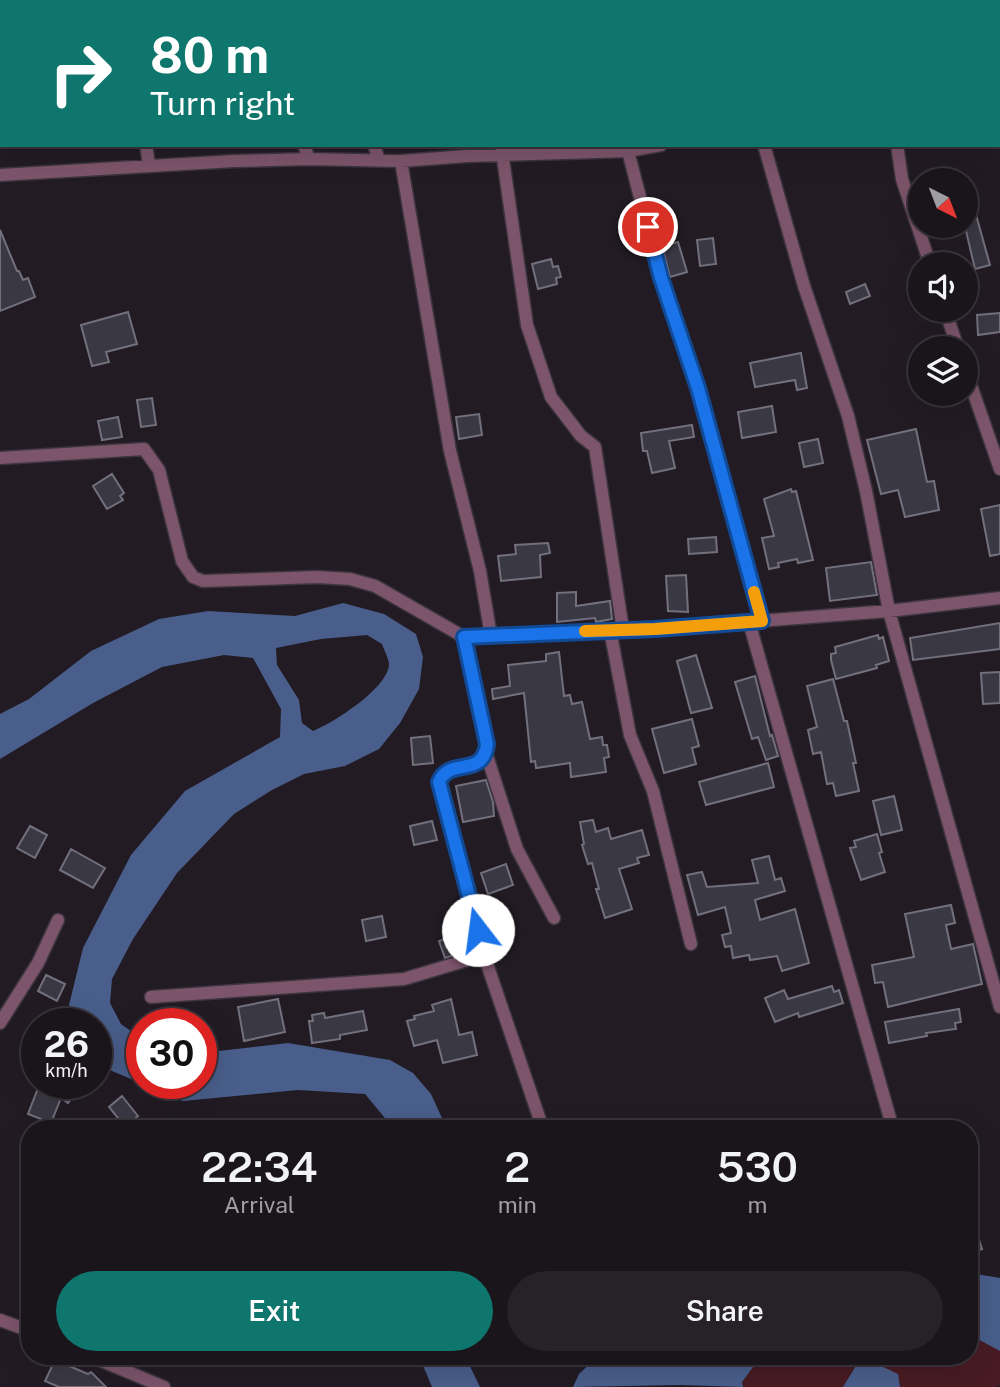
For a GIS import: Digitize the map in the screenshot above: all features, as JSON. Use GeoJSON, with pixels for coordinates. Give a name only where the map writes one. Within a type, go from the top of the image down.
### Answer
{"type":"FeatureCollection","features":[{"type":"Feature","properties":{"kind":"street"},"geometry":{"type":"LineString","coordinates":[[146,147],[149,165]]}},
{"type":"Feature","properties":{"kind":"street"},"geometry":{"type":"LineString","coordinates":[[305,147],[309,159]]}},
{"type":"Feature","properties":{"kind":"street"},"geometry":{"type":"LineString","coordinates":[[375,147],[379,160]]}},
{"type":"Feature","properties":{"kind":"street"},"geometry":{"type":"LineString","coordinates":[[0,175],[149,165],[309,159],[401,161],[502,150],[628,151],[650,147]]}},
{"type":"Feature","properties":{"kind":"street"},"geometry":{"type":"LineString","coordinates":[[765,147],[804,286],[848,416],[866,491],[889,611],[1000,1007]]}},
{"type":"Feature","properties":{"kind":"street"},"geometry":{"type":"LineString","coordinates":[[897,147],[902,179],[926,252]]}},
{"type":"Feature","properties":{"kind":"street"},"geometry":{"type":"LineString","coordinates":[[502,150],[527,325],[551,397],[581,436],[595,447],[631,735],[653,791],[691,944]]}},
{"type":"Feature","properties":{"kind":"street"},"geometry":{"type":"LineString","coordinates":[[628,151],[661,278],[698,388],[756,621],[891,1120]]}},
{"type":"Feature","properties":{"kind":"street"},"geometry":{"type":"LineString","coordinates":[[401,161],[450,452],[480,571],[491,636]]}},
{"type":"Feature","properties":{"kind":"street"},"geometry":{"type":"LineString","coordinates":[[978,406],[1000,469]]}},
{"type":"Feature","properties":{"kind":"street"},"geometry":{"type":"LineString","coordinates":[[0,458],[144,449],[159,470],[183,561],[193,577],[203,581],[317,577],[350,579],[375,586],[464,637],[756,621],[889,611],[1000,598]]}},
{"type":"Feature","properties":{"kind":"street"},"geometry":{"type":"LineString","coordinates":[[464,637],[487,744],[486,753],[517,849],[554,918]]}},
{"type":"Feature","properties":{"kind":"street"},"geometry":{"type":"LineString","coordinates":[[486,753],[480,762],[451,769],[443,774],[439,782],[484,955],[540,1120]]}},
{"type":"Feature","properties":{"kind":"street"},"geometry":{"type":"LineString","coordinates":[[0,1023],[38,963],[58,920]]}},
{"type":"Feature","properties":{"kind":"street"},"geometry":{"type":"LineString","coordinates":[[151,997],[404,979],[484,955]]}},
{"type":"Feature","properties":{"kind":"street"},"geometry":{"type":"LineString","coordinates":[[0,1320],[21,1328]]}},
{"type":"Feature","properties":{"kind":"street"},"geometry":{"type":"LineString","coordinates":[[111,1365],[164,1387]]}},
{"type":"Feature","properties":{"kind":"shaded area"},"geometry":{"type":"Polygon","coordinates":[[[978,1339],[1000,1351],[1000,1385],[995,1387],[900,1387],[898,1374],[861,1365],[978,1365],[978,1339]]]}},
{"type":"Feature","properties":{"kind":"shaded area"},"geometry":{"type":"Polygon","coordinates":[[[755,1365],[856,1365],[843,1387],[743,1387],[742,1382],[755,1365]]]}},
{"type":"Feature","properties":{"kind":"water"},"geometry":{"type":"Polygon","coordinates":[[[343,603],[384,614],[416,634],[423,657],[419,689],[400,723],[379,749],[345,766],[304,774],[272,790],[234,814],[177,873],[133,939],[112,979],[110,1003],[121,1024],[126,1028],[126,1077],[112,1071],[112,1008],[70,1008],[83,948],[131,855],[185,791],[280,737],[281,709],[253,658],[224,655],[162,667],[93,703],[0,759],[0,714],[29,699],[91,651],[159,619],[208,611],[295,616],[343,603]],[[367,635],[321,639],[276,648],[277,665],[299,700],[302,723],[313,731],[358,704],[379,684],[389,665],[382,644],[367,635]]]}},
{"type":"Feature","properties":{"kind":"water"},"geometry":{"type":"Polygon","coordinates":[[[288,1043],[390,1060],[413,1073],[431,1094],[443,1120],[387,1120],[365,1094],[298,1090],[217,1098],[217,1051],[288,1043]]]}},
{"type":"Feature","properties":{"kind":"water"},"geometry":{"type":"Polygon","coordinates":[[[978,1274],[1000,1278],[1000,1351],[978,1339],[978,1274]]]}},
{"type":"Feature","properties":{"kind":"water"},"geometry":{"type":"Polygon","coordinates":[[[423,1365],[469,1365],[480,1387],[432,1387],[423,1365]]]}},
{"type":"Feature","properties":{"kind":"water"},"geometry":{"type":"Polygon","coordinates":[[[588,1365],[755,1365],[742,1382],[743,1387],[573,1387],[579,1374],[588,1365]]]}},
{"type":"Feature","properties":{"kind":"water"},"geometry":{"type":"Polygon","coordinates":[[[856,1365],[879,1365],[898,1374],[900,1387],[843,1387],[856,1365]]]}},
{"type":"Feature","properties":{"kind":"building"},"geometry":{"type":"Polygon","coordinates":[[[978,222],[990,265],[978,268],[978,252],[971,252],[968,238],[978,238],[978,222]]]}},
{"type":"Feature","properties":{"kind":"building"},"geometry":{"type":"Polygon","coordinates":[[[0,230],[17,271],[23,280],[28,278],[35,297],[0,311],[0,230]]]}},
{"type":"Feature","properties":{"kind":"building"},"geometry":{"type":"Polygon","coordinates":[[[713,238],[716,264],[700,266],[697,240],[713,238]]]}},
{"type":"Feature","properties":{"kind":"building"},"geometry":{"type":"Polygon","coordinates":[[[678,242],[687,272],[670,277],[662,246],[678,242]]]}},
{"type":"Feature","properties":{"kind":"building"},"geometry":{"type":"Polygon","coordinates":[[[551,259],[553,267],[558,266],[561,277],[556,278],[557,284],[538,289],[532,264],[551,259]]]}},
{"type":"Feature","properties":{"kind":"building"},"geometry":{"type":"Polygon","coordinates":[[[865,284],[870,296],[850,304],[846,292],[865,284]]]}},
{"type":"Feature","properties":{"kind":"building"},"geometry":{"type":"Polygon","coordinates":[[[128,312],[137,344],[106,352],[109,362],[92,366],[81,325],[128,312]]]}},
{"type":"Feature","properties":{"kind":"building"},"geometry":{"type":"Polygon","coordinates":[[[1000,313],[1000,332],[978,335],[978,315],[1000,313]]]}},
{"type":"Feature","properties":{"kind":"building"},"geometry":{"type":"Polygon","coordinates":[[[801,353],[807,388],[797,390],[795,380],[755,387],[750,363],[801,353]]]}},
{"type":"Feature","properties":{"kind":"building"},"geometry":{"type":"Polygon","coordinates":[[[152,398],[156,425],[141,427],[137,400],[152,398]]]}},
{"type":"Feature","properties":{"kind":"building"},"geometry":{"type":"Polygon","coordinates":[[[772,406],[776,432],[742,438],[738,412],[772,406]]]}},
{"type":"Feature","properties":{"kind":"building"},"geometry":{"type":"Polygon","coordinates":[[[479,414],[482,435],[459,439],[456,417],[479,414]]]}},
{"type":"Feature","properties":{"kind":"building"},"geometry":{"type":"Polygon","coordinates":[[[118,417],[122,437],[102,440],[98,421],[118,417]]]}},
{"type":"Feature","properties":{"kind":"building"},"geometry":{"type":"Polygon","coordinates":[[[692,425],[694,437],[669,441],[675,468],[652,473],[647,451],[643,451],[641,433],[692,425]]]}},
{"type":"Feature","properties":{"kind":"building"},"geometry":{"type":"Polygon","coordinates":[[[916,429],[927,482],[934,481],[939,510],[905,517],[898,490],[881,494],[867,440],[916,429]]]}},
{"type":"Feature","properties":{"kind":"building"},"geometry":{"type":"Polygon","coordinates":[[[818,439],[823,463],[804,467],[799,443],[818,439]]]}},
{"type":"Feature","properties":{"kind":"building"},"geometry":{"type":"Polygon","coordinates":[[[112,474],[124,493],[120,496],[123,500],[107,509],[93,486],[112,474]]]}},
{"type":"Feature","properties":{"kind":"building"},"geometry":{"type":"Polygon","coordinates":[[[791,489],[792,492],[796,491],[813,560],[798,563],[797,559],[778,563],[779,567],[769,569],[762,538],[774,536],[764,499],[791,489]]]}},
{"type":"Feature","properties":{"kind":"building"},"geometry":{"type":"Polygon","coordinates":[[[1000,505],[1000,554],[990,556],[981,509],[1000,505]]]}},
{"type":"Feature","properties":{"kind":"building"},"geometry":{"type":"Polygon","coordinates":[[[716,537],[717,552],[689,554],[688,539],[716,537]]]}},
{"type":"Feature","properties":{"kind":"building"},"geometry":{"type":"Polygon","coordinates":[[[548,543],[550,553],[540,555],[541,577],[501,581],[498,556],[516,554],[515,545],[548,543]]]}},
{"type":"Feature","properties":{"kind":"building"},"geometry":{"type":"Polygon","coordinates":[[[871,562],[877,595],[830,601],[826,568],[871,562]]]}},
{"type":"Feature","properties":{"kind":"building"},"geometry":{"type":"Polygon","coordinates":[[[686,575],[688,612],[668,611],[666,576],[686,575]]]}},
{"type":"Feature","properties":{"kind":"building"},"geometry":{"type":"Polygon","coordinates":[[[576,592],[576,606],[610,601],[612,619],[596,622],[595,618],[557,622],[557,593],[576,592]]]}},
{"type":"Feature","properties":{"kind":"building"},"geometry":{"type":"Polygon","coordinates":[[[1000,623],[1000,649],[913,660],[910,638],[1000,623]]]}},
{"type":"Feature","properties":{"kind":"building"},"geometry":{"type":"Polygon","coordinates":[[[878,635],[879,639],[883,637],[889,661],[876,665],[877,668],[836,679],[831,660],[831,654],[836,653],[835,647],[878,635]]]}},
{"type":"Feature","properties":{"kind":"building"},"geometry":{"type":"Polygon","coordinates":[[[559,652],[564,696],[570,695],[572,704],[582,702],[590,739],[602,737],[603,745],[607,745],[609,757],[604,758],[606,772],[571,777],[570,763],[536,768],[535,761],[531,762],[524,693],[493,699],[492,689],[510,686],[508,665],[546,661],[546,654],[559,652]]]}},
{"type":"Feature","properties":{"kind":"building"},"geometry":{"type":"Polygon","coordinates":[[[696,655],[712,708],[691,713],[677,661],[696,655]]]}},
{"type":"Feature","properties":{"kind":"building"},"geometry":{"type":"Polygon","coordinates":[[[1000,672],[1000,703],[983,704],[981,673],[1000,672]]]}},
{"type":"Feature","properties":{"kind":"building"},"geometry":{"type":"Polygon","coordinates":[[[755,676],[770,736],[772,735],[778,756],[766,760],[758,737],[752,739],[735,682],[755,676]]]}},
{"type":"Feature","properties":{"kind":"building"},"geometry":{"type":"Polygon","coordinates":[[[833,679],[844,721],[847,721],[859,791],[836,796],[833,783],[827,784],[821,752],[813,754],[808,730],[817,727],[807,686],[833,679]]]}},
{"type":"Feature","properties":{"kind":"building"},"geometry":{"type":"Polygon","coordinates":[[[692,719],[699,746],[692,748],[696,764],[664,773],[652,729],[692,719]]]}},
{"type":"Feature","properties":{"kind":"building"},"geometry":{"type":"Polygon","coordinates":[[[430,736],[433,763],[413,765],[411,738],[430,736]]]}},
{"type":"Feature","properties":{"kind":"building"},"geometry":{"type":"Polygon","coordinates":[[[768,763],[774,787],[706,805],[699,782],[768,763]]]}},
{"type":"Feature","properties":{"kind":"building"},"geometry":{"type":"Polygon","coordinates":[[[486,780],[494,816],[463,822],[456,786],[486,780]]]}},
{"type":"Feature","properties":{"kind":"building"},"geometry":{"type":"Polygon","coordinates":[[[894,796],[902,830],[881,835],[873,801],[894,796]]]}},
{"type":"Feature","properties":{"kind":"building"},"geometry":{"type":"Polygon","coordinates":[[[593,820],[596,832],[608,828],[611,839],[642,830],[649,855],[637,858],[639,863],[619,869],[632,909],[605,918],[592,863],[588,864],[582,845],[580,822],[593,820]]]}},
{"type":"Feature","properties":{"kind":"building"},"geometry":{"type":"Polygon","coordinates":[[[432,821],[437,840],[414,845],[410,826],[432,821]]]}},
{"type":"Feature","properties":{"kind":"building"},"geometry":{"type":"Polygon","coordinates":[[[30,826],[47,835],[35,858],[17,848],[30,826]]]}},
{"type":"Feature","properties":{"kind":"building"},"geometry":{"type":"Polygon","coordinates":[[[877,834],[885,872],[861,880],[850,848],[856,847],[854,841],[877,834]]]}},
{"type":"Feature","properties":{"kind":"building"},"geometry":{"type":"Polygon","coordinates":[[[71,849],[105,868],[93,888],[60,870],[71,849]]]}},
{"type":"Feature","properties":{"kind":"building"},"geometry":{"type":"Polygon","coordinates":[[[769,856],[775,880],[781,878],[785,891],[755,900],[760,920],[795,909],[809,963],[782,971],[777,956],[750,960],[749,955],[733,958],[731,946],[725,947],[722,935],[731,933],[725,907],[698,915],[687,875],[702,872],[707,887],[758,883],[752,860],[769,856]]]}},
{"type":"Feature","properties":{"kind":"building"},"geometry":{"type":"Polygon","coordinates":[[[506,864],[513,885],[488,894],[481,873],[506,864]]]}},
{"type":"Feature","properties":{"kind":"building"},"geometry":{"type":"Polygon","coordinates":[[[951,905],[955,923],[946,925],[951,949],[973,944],[982,984],[888,1007],[883,982],[875,983],[872,965],[914,957],[905,914],[951,905]]]}},
{"type":"Feature","properties":{"kind":"building"},"geometry":{"type":"Polygon","coordinates":[[[382,916],[386,937],[366,941],[362,920],[382,916]]]}},
{"type":"Feature","properties":{"kind":"building"},"geometry":{"type":"Polygon","coordinates":[[[468,930],[473,949],[445,958],[439,941],[468,930]]]}},
{"type":"Feature","properties":{"kind":"building"},"geometry":{"type":"Polygon","coordinates":[[[46,975],[65,984],[57,1001],[38,991],[46,975]]]}},
{"type":"Feature","properties":{"kind":"building"},"geometry":{"type":"Polygon","coordinates":[[[832,986],[834,992],[839,990],[843,1003],[799,1017],[798,1013],[775,1022],[765,998],[784,990],[788,999],[832,986]]]}},
{"type":"Feature","properties":{"kind":"building"},"geometry":{"type":"Polygon","coordinates":[[[278,999],[285,1032],[244,1041],[238,1007],[278,999]]]}},
{"type":"Feature","properties":{"kind":"building"},"geometry":{"type":"Polygon","coordinates":[[[451,999],[459,1035],[472,1032],[477,1055],[443,1063],[437,1040],[414,1046],[407,1021],[415,1019],[414,1016],[434,1011],[432,1005],[451,999]]]}},
{"type":"Feature","properties":{"kind":"building"},"geometry":{"type":"Polygon","coordinates":[[[959,1009],[961,1022],[955,1023],[956,1029],[926,1033],[927,1036],[889,1043],[885,1022],[959,1009]]]}},
{"type":"Feature","properties":{"kind":"building"},"geometry":{"type":"Polygon","coordinates":[[[363,1011],[367,1030],[340,1035],[340,1039],[312,1043],[309,1021],[313,1021],[312,1015],[324,1013],[325,1018],[363,1011]]]}},
{"type":"Feature","properties":{"kind":"building"},"geometry":{"type":"Polygon","coordinates":[[[122,1096],[138,1116],[133,1120],[116,1120],[118,1118],[109,1107],[122,1096]]]}},
{"type":"Feature","properties":{"kind":"building"},"geometry":{"type":"Polygon","coordinates":[[[34,1099],[61,1099],[52,1120],[43,1120],[28,1114],[34,1099]]]}},
{"type":"Feature","properties":{"kind":"building"},"geometry":{"type":"Polygon","coordinates":[[[53,1365],[67,1365],[88,1374],[91,1372],[106,1387],[59,1387],[45,1381],[53,1365]]]}},
{"type":"Feature","properties":{"kind":"slow traffic"},"geometry":{"type":"LineString","coordinates":[[585,631],[762,621],[754,592]]}},
{"type":"Feature","properties":{"kind":"route"},"geometry":{"type":"LineString","coordinates":[[478,930],[439,782],[443,774],[451,769],[480,762],[486,753],[487,744],[464,637],[655,629],[762,621],[698,388],[661,278],[648,227]]}}]}
